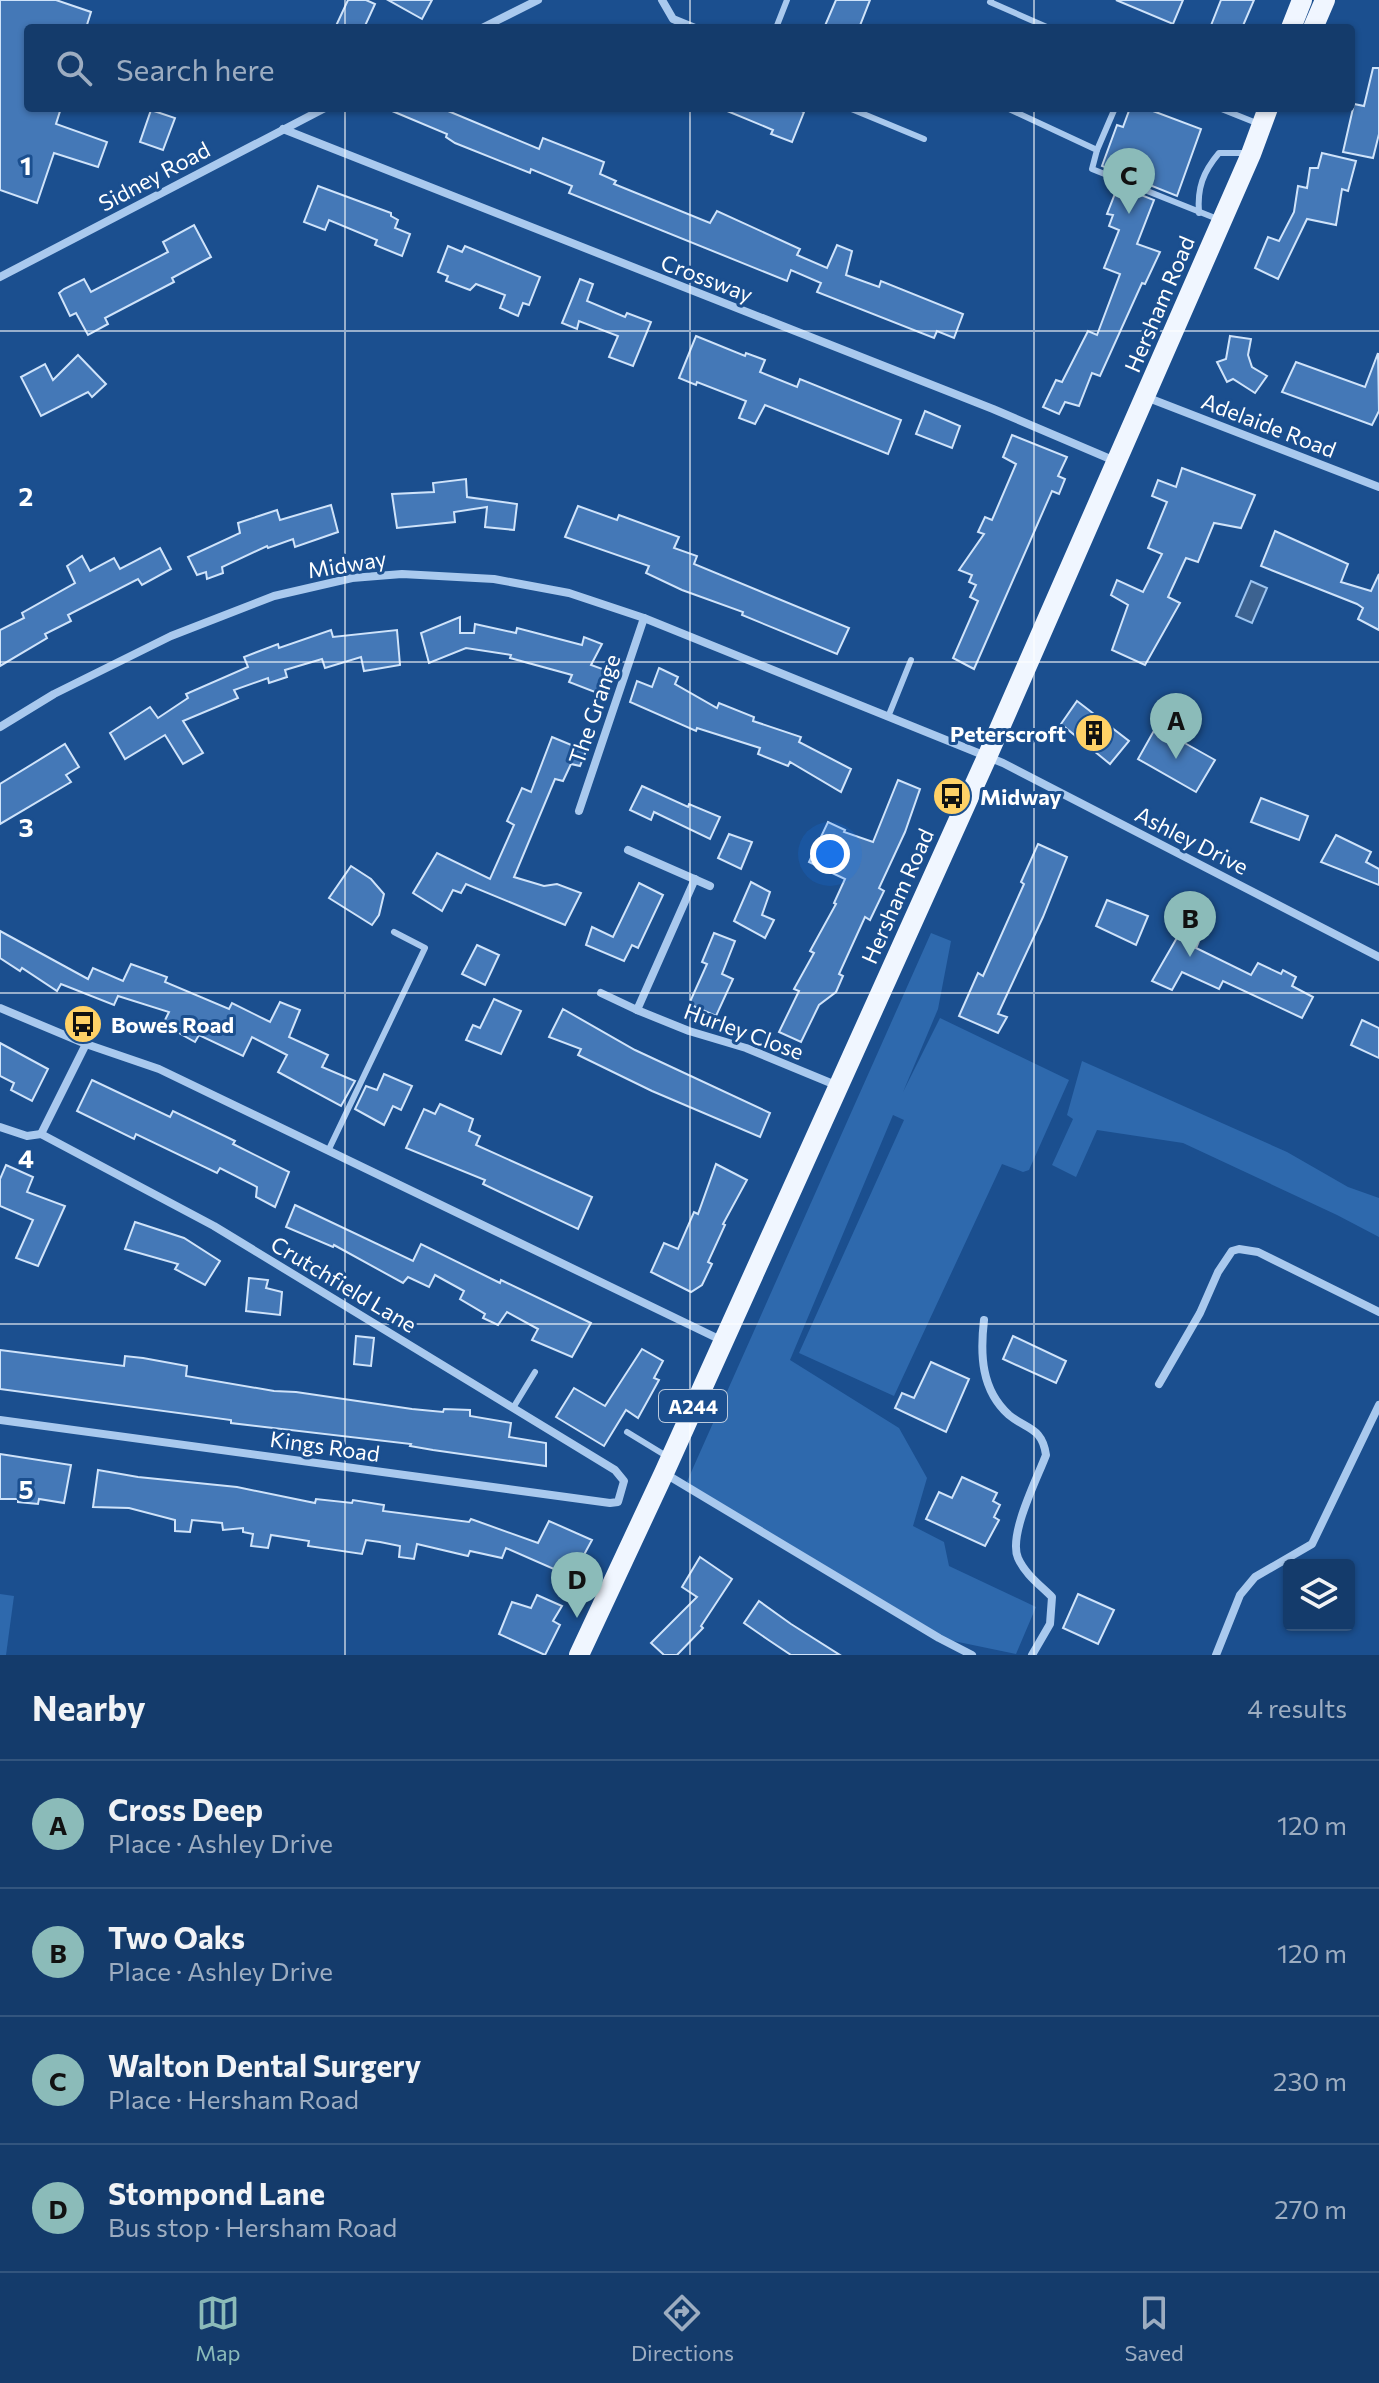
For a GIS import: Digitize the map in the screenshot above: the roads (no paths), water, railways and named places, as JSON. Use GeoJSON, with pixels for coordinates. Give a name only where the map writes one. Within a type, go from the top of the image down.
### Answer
{"type":"FeatureCollection","features":[{"type":"Feature","properties":{"kind":"main road"},"geometry":{"type":"LineString","coordinates":[[1293,24],[1302,0]]}},
{"type":"Feature","properties":{"kind":"main road"},"geometry":{"type":"LineString","coordinates":[[1315,24],[1325,0]]}},
{"type":"Feature","properties":{"kind":"main road","name":"Hersham Road"},"geometry":{"type":"LineString","coordinates":[[579,1655],[987,757],[1266,117]]}},
{"type":"Feature","properties":{"kind":"street"},"geometry":{"type":"LineString","coordinates":[[490,24],[538,0]]}},
{"type":"Feature","properties":{"kind":"street"},"geometry":{"type":"LineString","coordinates":[[662,0],[673,19],[685,24]]}},
{"type":"Feature","properties":{"kind":"street","name":"Sidney Road"},"geometry":{"type":"LineString","coordinates":[[0,277],[317,112]]}},
{"type":"Feature","properties":{"kind":"street","name":"Crossway"},"geometry":{"type":"LineString","coordinates":[[283,129],[993,409],[1117,462]]}},
{"type":"Feature","properties":{"kind":"street","name":"Adelaide Road"},"geometry":{"type":"LineString","coordinates":[[1145,396],[1379,487]]}},
{"type":"Feature","properties":{"kind":"street","name":"Midway"},"geometry":{"type":"LineString","coordinates":[[0,727],[54,694],[171,636],[274,596],[352,578],[431,574],[494,579],[569,593],[644,618],[987,757]]}},
{"type":"Feature","properties":{"kind":"street","name":"The Grange"},"geometry":{"type":"LineString","coordinates":[[579,811],[644,618]]}},
{"type":"Feature","properties":{"kind":"street","name":"Ashley Drive"},"geometry":{"type":"LineString","coordinates":[[987,757],[1379,957]]}},
{"type":"Feature","properties":{"kind":"street"},"geometry":{"type":"LineString","coordinates":[[628,850],[710,886]]}},
{"type":"Feature","properties":{"kind":"street"},"geometry":{"type":"LineString","coordinates":[[637,1010],[695,879]]}},
{"type":"Feature","properties":{"kind":"street","name":"Hurley Close"},"geometry":{"type":"LineString","coordinates":[[601,993],[689,1031],[746,1048],[838,1086]]}},
{"type":"Feature","properties":{"kind":"street"},"geometry":{"type":"LineString","coordinates":[[0,1008],[86,1044],[159,1069],[722,1340]]}},
{"type":"Feature","properties":{"kind":"street"},"geometry":{"type":"LineString","coordinates":[[41,1134],[86,1044]]}},
{"type":"Feature","properties":{"kind":"street","name":"Crutchfield Lane"},"geometry":{"type":"LineString","coordinates":[[0,1127],[27,1136],[41,1134],[214,1226],[622,1476]]}},
{"type":"Feature","properties":{"kind":"street"},"geometry":{"type":"LineString","coordinates":[[1159,1384],[1232,1251],[1258,1252],[1379,1312]]}},
{"type":"Feature","properties":{"kind":"street"},"geometry":{"type":"LineString","coordinates":[[984,1320],[981,1363],[989,1387],[1009,1414],[1032,1428],[1044,1441],[1046,1455],[1015,1537],[1017,1555],[1026,1570],[1052,1597],[1050,1624],[1032,1655]]}},
{"type":"Feature","properties":{"kind":"street"},"geometry":{"type":"LineString","coordinates":[[1216,1655],[1240,1595],[1255,1577],[1312,1544],[1379,1405]]}},
{"type":"Feature","properties":{"kind":"street","name":"Kings Road"},"geometry":{"type":"LineString","coordinates":[[0,1420],[610,1503],[618,1502],[621,1496],[622,1476]]}},
{"type":"Feature","properties":{"kind":"street"},"geometry":{"type":"LineString","coordinates":[[667,1465],[939,1638],[972,1655]]}},
{"type":"Feature","properties":{"kind":"lane"},"geometry":{"type":"LineString","coordinates":[[778,24],[787,0]]}},
{"type":"Feature","properties":{"kind":"lane"},"geometry":{"type":"LineString","coordinates":[[991,0],[1040,24]]}},
{"type":"Feature","properties":{"kind":"lane"},"geometry":{"type":"LineString","coordinates":[[859,112],[924,139]]}},
{"type":"Feature","properties":{"kind":"lane"},"geometry":{"type":"LineString","coordinates":[[1016,112],[1097,150]]}},
{"type":"Feature","properties":{"kind":"lane"},"geometry":{"type":"LineString","coordinates":[[1113,112],[1092,169],[1221,221]]}},
{"type":"Feature","properties":{"kind":"lane"},"geometry":{"type":"LineString","coordinates":[[1240,112],[1266,117]]}},
{"type":"Feature","properties":{"kind":"lane"},"geometry":{"type":"LineString","coordinates":[[1199,213],[1198,192],[1208,167],[1219,153],[1251,154]]}},
{"type":"Feature","properties":{"kind":"lane"},"geometry":{"type":"LineString","coordinates":[[888,717],[911,660]]}},
{"type":"Feature","properties":{"kind":"lane"},"geometry":{"type":"LineString","coordinates":[[329,1149],[425,948],[394,932]]}},
{"type":"Feature","properties":{"kind":"lane"},"geometry":{"type":"LineString","coordinates":[[513,1408],[535,1372]]}},
{"type":"Feature","properties":{"kind":"lane"},"geometry":{"type":"LineString","coordinates":[[627,1432],[667,1465]]}},
{"type":"Feature","properties":{"kind":"place","name":"Walton Dental Surgery"},"geometry":{"type":"Point","coordinates":[1129,214]}},
{"type":"Feature","properties":{"kind":"place","name":"Peterscroft"},"geometry":{"type":"Point","coordinates":[1094,733]}},
{"type":"Feature","properties":{"kind":"place","name":"Cross Deep"},"geometry":{"type":"Point","coordinates":[1176,759]}},
{"type":"Feature","properties":{"kind":"place","name":"Midway"},"geometry":{"type":"Point","coordinates":[952,796]}},
{"type":"Feature","properties":{"kind":"place","name":"Two Oaks"},"geometry":{"type":"Point","coordinates":[1190,957]}},
{"type":"Feature","properties":{"kind":"place","name":"Bowes Road"},"geometry":{"type":"Point","coordinates":[83,1024]}},
{"type":"Feature","properties":{"kind":"place","name":"Stompond Lane"},"geometry":{"type":"Point","coordinates":[577,1618]}}]}
